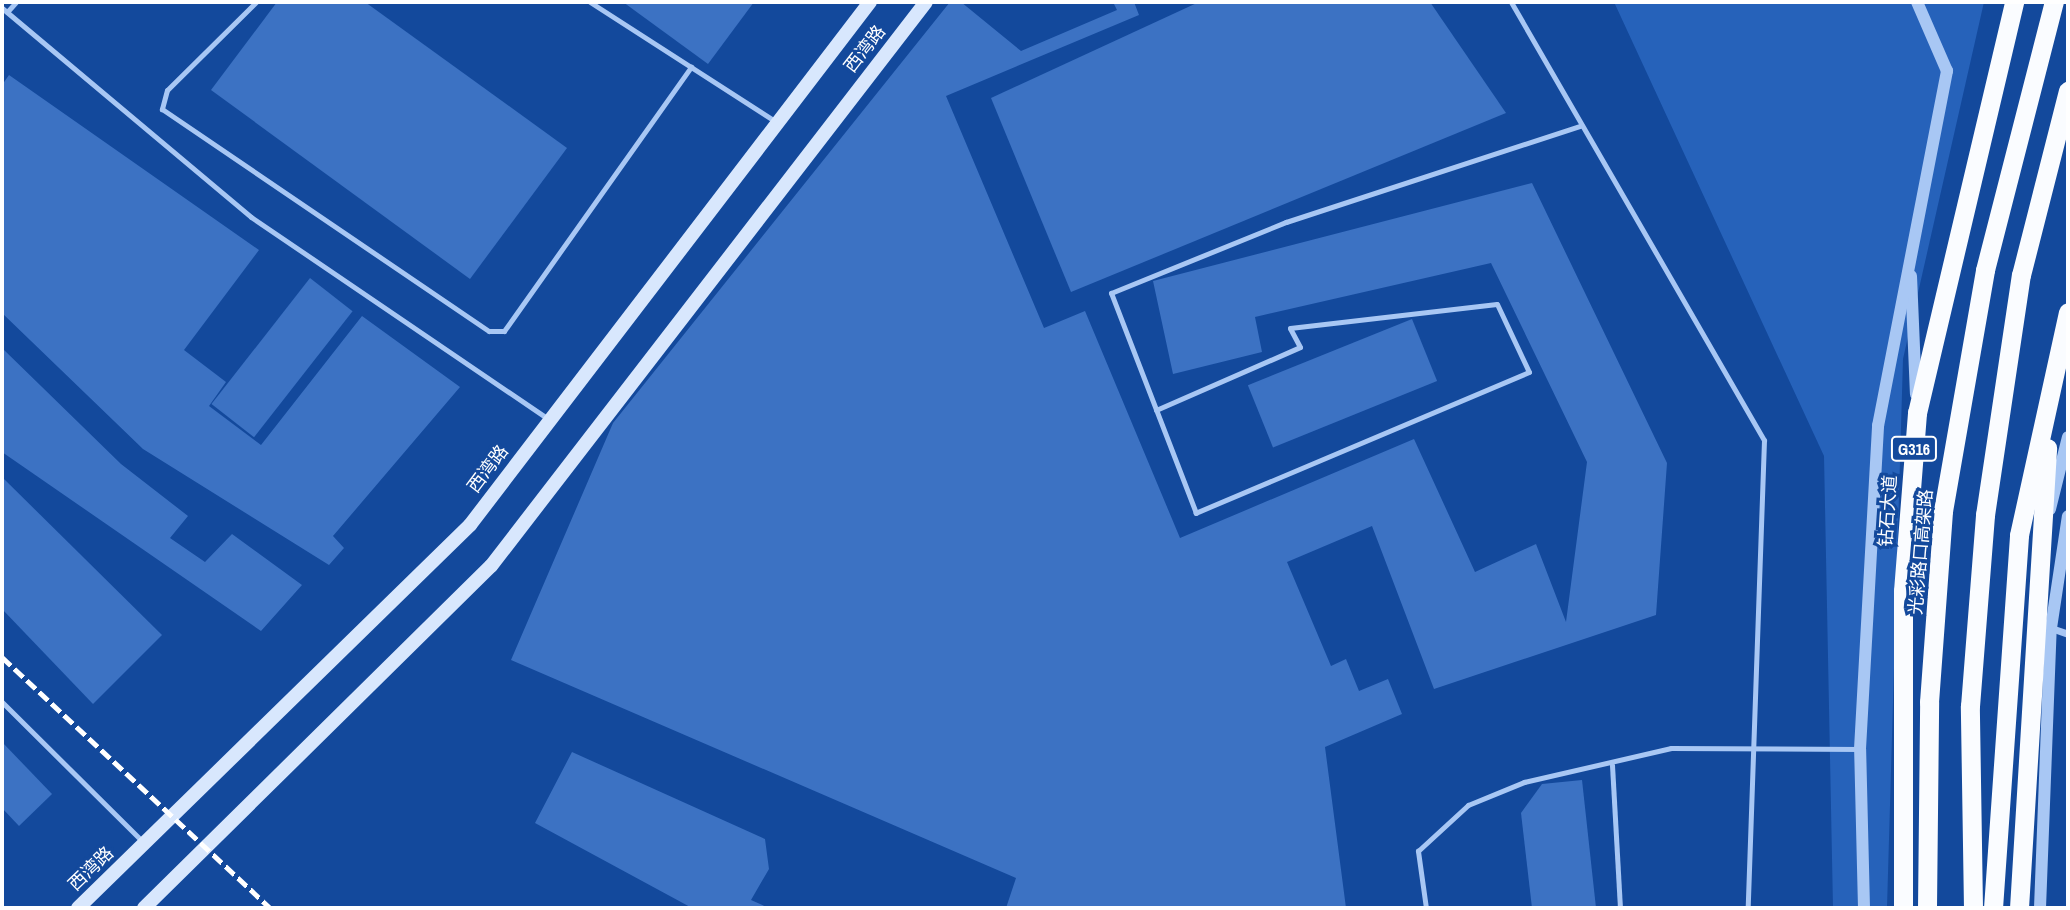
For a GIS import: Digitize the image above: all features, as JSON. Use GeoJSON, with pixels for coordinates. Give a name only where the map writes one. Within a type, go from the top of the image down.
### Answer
{"type":"FeatureCollection","features":[{"type":"Feature","properties":{"kind":"highway","name":"钻石大道"},"geometry":{"type":"LineString","coordinates":[[1903,908],[1903,591],[1917,413],[2014,2]]}},
{"type":"Feature","properties":{"kind":"highway","name":"光彩路口高架路"},"geometry":{"type":"LineString","coordinates":[[1927,908],[1929,702],[1943,511],[1985,270],[2054,2]]}},
{"type":"Feature","properties":{"kind":"highway"},"geometry":{"type":"LineString","coordinates":[[1973,908],[1970,706],[1985,515],[2021,275],[2068,91]]}},
{"type":"Feature","properties":{"kind":"highway"},"geometry":{"type":"LineString","coordinates":[[1993,908],[2003,815],[2019,535],[2068,312]]}},
{"type":"Feature","properties":{"kind":"highway"},"geometry":{"type":"LineString","coordinates":[[2019,908],[2037,556],[2050,426],[2068,344]]}},
{"type":"Feature","properties":{"kind":"main road","name":"西湾路"},"geometry":{"type":"LineString","coordinates":[[78,908],[470,525],[870,2]]}},
{"type":"Feature","properties":{"kind":"main road","name":"西湾路"},"geometry":{"type":"LineString","coordinates":[[144,908],[491,566],[926,2]]}},
{"type":"Feature","properties":{"kind":"street"},"geometry":{"type":"LineString","coordinates":[[1864,908],[1860,749],[1878,426],[1947,71],[1917,2]]}},
{"type":"Feature","properties":{"kind":"street"},"geometry":{"type":"LineString","coordinates":[[1910,255],[1917,413]]}},
{"type":"Feature","properties":{"kind":"street"},"geometry":{"type":"LineString","coordinates":[[2037,556],[2068,437]]}},
{"type":"Feature","properties":{"kind":"street"},"geometry":{"type":"LineString","coordinates":[[2040,908],[2052,628],[2068,516]]}},
{"type":"Feature","properties":{"kind":"street"},"geometry":{"type":"LineString","coordinates":[[2052,628],[2068,634]]}},
{"type":"Feature","properties":{"kind":"lane"},"geometry":{"type":"LineString","coordinates":[[16,2],[4,10],[251,217],[550,420]]}},
{"type":"Feature","properties":{"kind":"lane"},"geometry":{"type":"LineString","coordinates":[[256,2],[167,90],[162,109],[489,331],[504,331],[691,67]]}},
{"type":"Feature","properties":{"kind":"lane"},"geometry":{"type":"LineString","coordinates":[[590,2],[776,122]]}},
{"type":"Feature","properties":{"kind":"lane"},"geometry":{"type":"LineString","coordinates":[[1511,2],[1764,440],[1748,908]]}},
{"type":"Feature","properties":{"kind":"lane"},"geometry":{"type":"LineString","coordinates":[[1156,410],[1300,347],[1290,328],[1497,304],[1529,372],[1196,513],[1156,410],[1111,293],[1286,222],[1583,125]]}},
{"type":"Feature","properties":{"kind":"lane"},"geometry":{"type":"LineString","coordinates":[[2,702],[144,843]]}},
{"type":"Feature","properties":{"kind":"lane"},"geometry":{"type":"LineString","coordinates":[[1426,908],[1418,851],[1468,805],[1524,782],[1612,765],[1671,748],[1860,749]]}},
{"type":"Feature","properties":{"kind":"lane"},"geometry":{"type":"LineString","coordinates":[[1612,765],[1620,908]]}},
{"type":"Feature","properties":{"kind":"shaded area"},"geometry":{"type":"Polygon","coordinates":[[[1614,2],[1984,2],[1903,359],[1887,908],[1833,908],[1824,456],[1614,2]]]}},
{"type":"Feature","properties":{"kind":"building"},"geometry":{"type":"Polygon","coordinates":[[[277,2],[365,2],[567,148],[470,279],[211,90],[277,2]]]}},
{"type":"Feature","properties":{"kind":"building"},"geometry":{"type":"Polygon","coordinates":[[[623,2],[754,2],[708,64],[623,2]]]}},
{"type":"Feature","properties":{"kind":"building"},"geometry":{"type":"Polygon","coordinates":[[[950,2],[961,2],[1021,51],[1117,10],[1113,2],[1134,2],[1139,15],[946,96],[1044,328],[1085,311],[1180,538],[1414,439],[1475,572],[1536,544],[1566,622],[1587,462],[1491,263],[1255,317],[1262,352],[1173,374],[1153,281],[1532,183],[1667,463],[1656,615],[1434,689],[1372,526],[1287,562],[1331,666],[1346,659],[1359,691],[1388,679],[1402,714],[1325,747],[1346,908],[1006,908],[1016,878],[511,660],[613,423],[950,2]]]}},
{"type":"Feature","properties":{"kind":"building"},"geometry":{"type":"Polygon","coordinates":[[[1199,2],[1430,2],[1506,113],[1071,292],[991,98],[1199,2]]]}},
{"type":"Feature","properties":{"kind":"building"},"geometry":{"type":"Polygon","coordinates":[[[9,75],[259,250],[184,350],[226,382],[209,406],[261,445],[362,316],[460,387],[333,536],[344,548],[329,565],[143,449],[2,313],[2,85],[9,75]]]}},
{"type":"Feature","properties":{"kind":"building"},"geometry":{"type":"Polygon","coordinates":[[[310,278],[353,311],[254,437],[211,404],[310,278]]]}},
{"type":"Feature","properties":{"kind":"building"},"geometry":{"type":"Polygon","coordinates":[[[1412,319],[1437,381],[1273,447],[1248,385],[1412,319]]]}},
{"type":"Feature","properties":{"kind":"building"},"geometry":{"type":"Polygon","coordinates":[[[2,348],[121,464],[188,516],[170,538],[205,562],[232,534],[302,585],[261,631],[2,452],[2,348]]]}},
{"type":"Feature","properties":{"kind":"building"},"geometry":{"type":"Polygon","coordinates":[[[2,477],[162,635],[93,704],[2,609],[2,477]]]}},
{"type":"Feature","properties":{"kind":"building"},"geometry":{"type":"Polygon","coordinates":[[[2,742],[52,794],[19,826],[2,808],[2,742]]]}},
{"type":"Feature","properties":{"kind":"building"},"geometry":{"type":"Polygon","coordinates":[[[572,752],[765,839],[769,869],[751,900],[769,908],[692,908],[535,823],[572,752]]]}},
{"type":"Feature","properties":{"kind":"building"},"geometry":{"type":"Polygon","coordinates":[[[1582,780],[1596,908],[1532,908],[1521,813],[1542,784],[1582,780]]]}},
{"type":"Feature","properties":{"kind":"railway"},"geometry":{"type":"LineString","coordinates":[[2,657],[270,908]]}}]}
